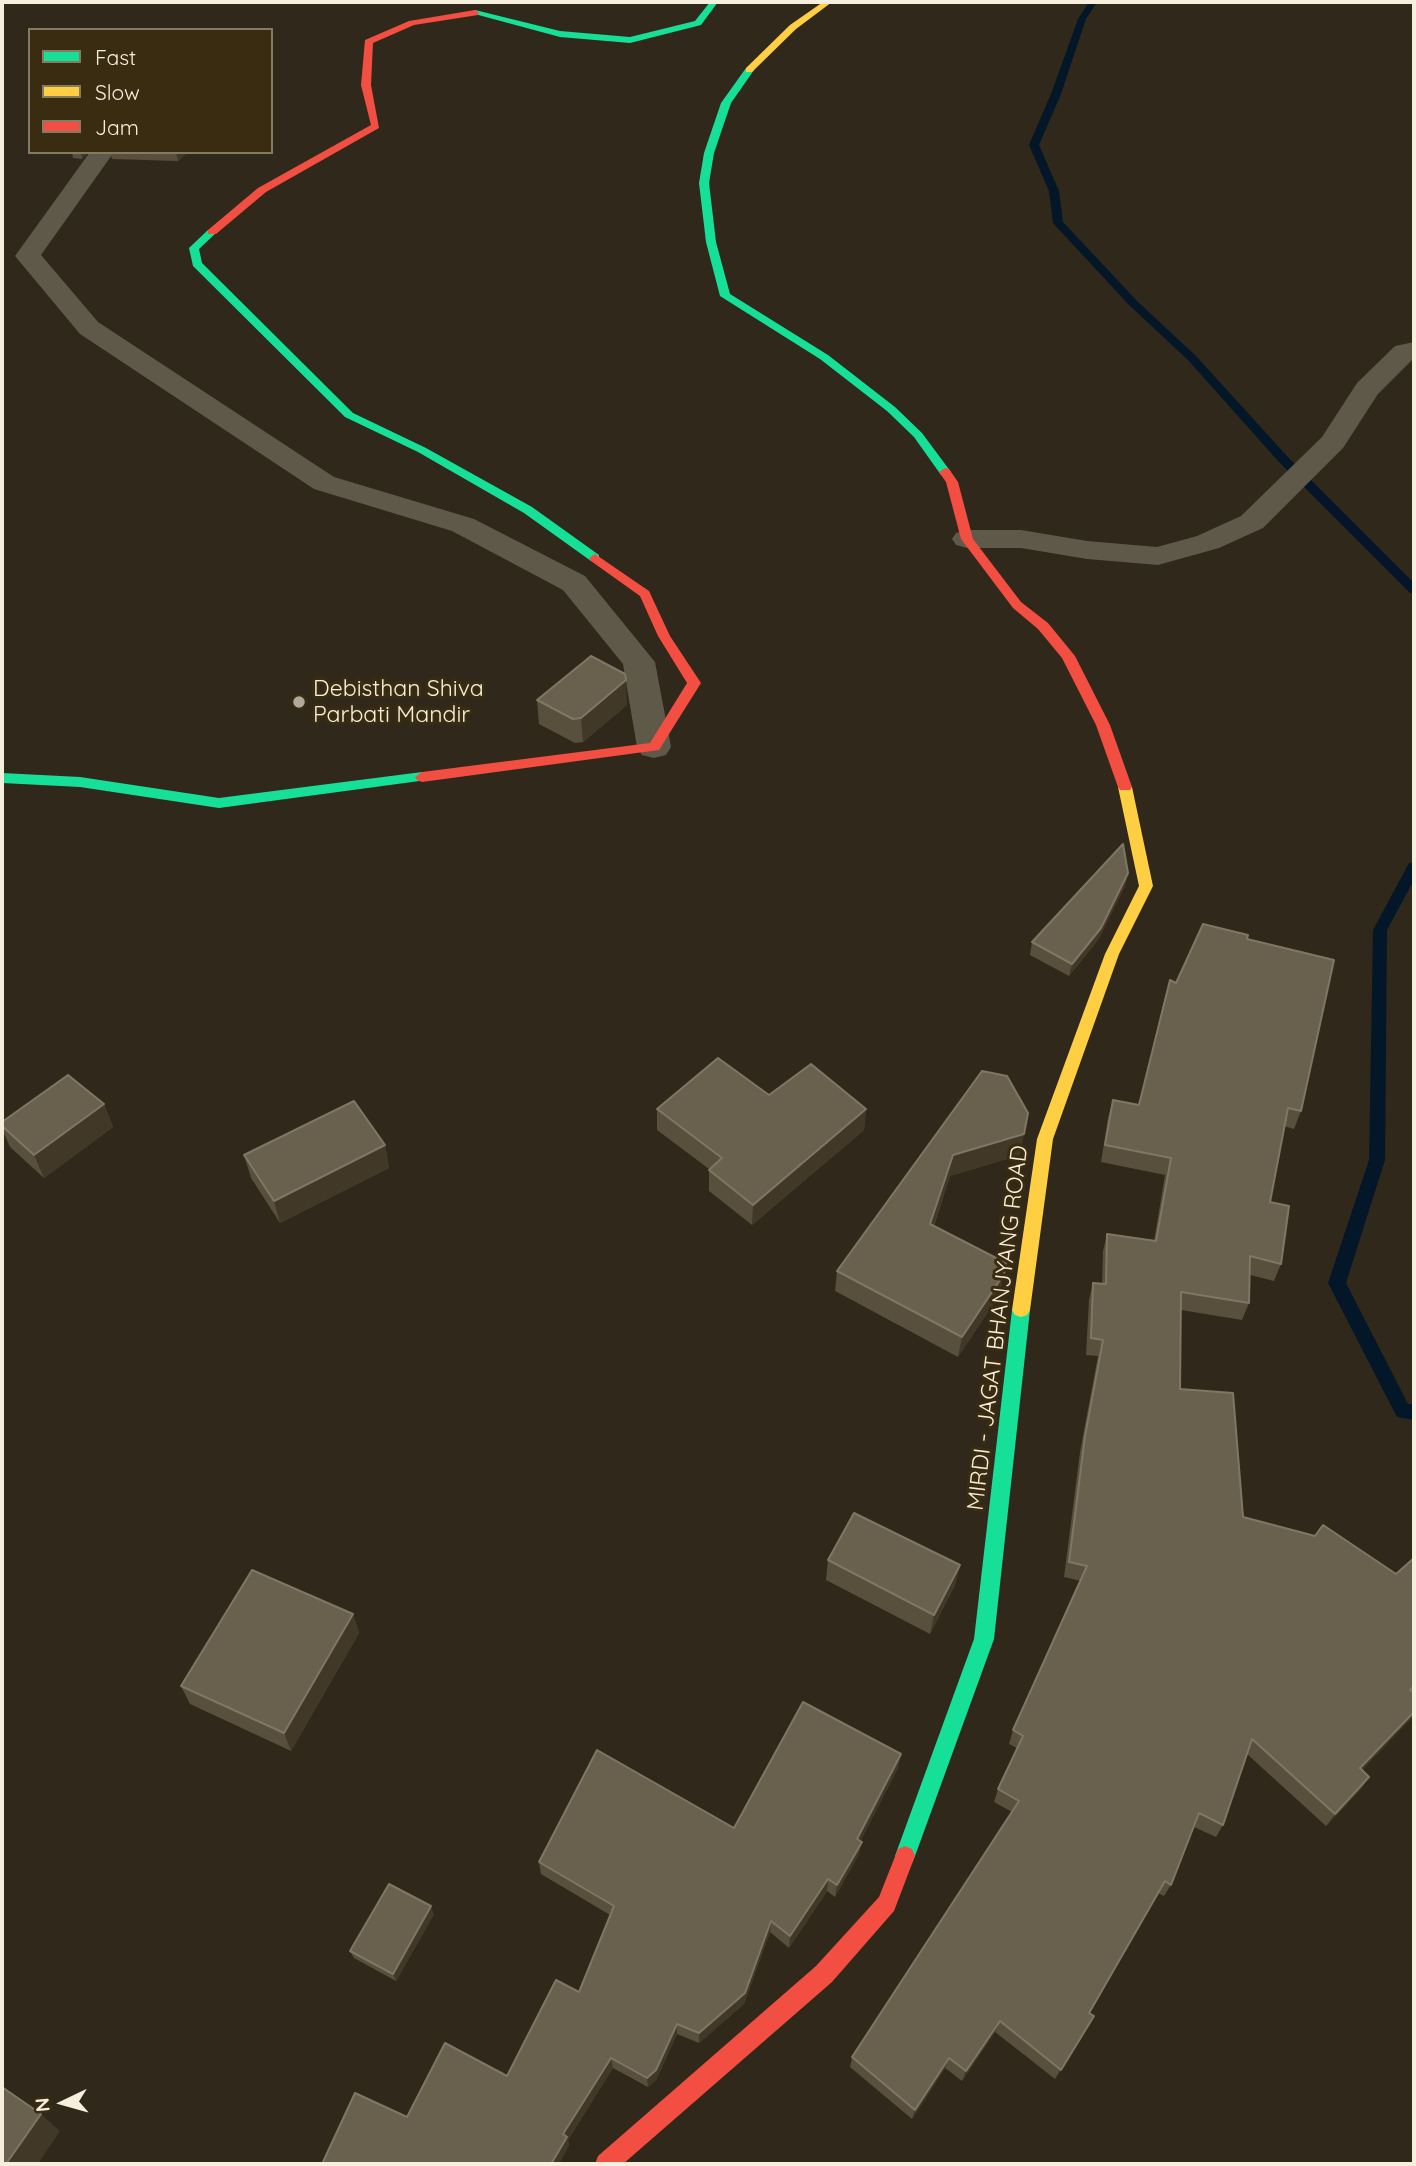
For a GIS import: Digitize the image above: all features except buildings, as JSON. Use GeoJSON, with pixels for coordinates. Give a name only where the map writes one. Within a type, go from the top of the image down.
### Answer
{"type":"FeatureCollection","features":[{"type":"Feature","properties":{"kind":"street"},"geometry":{"type":"LineString","coordinates":[[654,747],[694,683],[664,636],[645,594],[528,510],[422,450],[349,415],[197,264],[194,248],[262,190],[376,126],[366,85],[368,42],[412,23],[471,12],[560,34],[630,40],[698,23],[715,2]]}},
{"type":"Feature","properties":{"kind":"street","name":"MIRDI - JAGAT BHANJYANG ROAD"},"geometry":{"type":"LineString","coordinates":[[606,2164],[824,1974],[887,1904],[984,1639],[1020,1318],[1045,1139],[1112,954],[1146,886],[1131,804],[1102,725],[1068,656],[1043,626],[1017,605],[967,539],[952,482],[918,435],[824,357],[725,296],[710,242],[704,183],[709,153],[726,103],[754,64],[793,27],[828,2]]}},
{"type":"Feature","properties":{"kind":"street"},"geometry":{"type":"LineString","coordinates":[[101,154],[28,256],[89,328],[324,483],[463,525],[574,583],[639,662],[654,747]]}},
{"type":"Feature","properties":{"kind":"street"},"geometry":{"type":"LineString","coordinates":[[967,539],[1021,539],[1087,550],[1158,556],[1208,542],[1252,522],[1333,442],[1367,389],[1405,352],[1414,350]]}},
{"type":"Feature","properties":{"kind":"street"},"geometry":{"type":"LineString","coordinates":[[2,778],[80,782],[219,803],[654,747]]}},
{"type":"Feature","properties":{"kind":"waterway"},"geometry":{"type":"LineString","coordinates":[[1093,2],[1082,19],[1056,94],[1034,145],[1054,191],[1058,223],[1133,303],[1192,358],[1283,459],[1414,590]]}},
{"type":"Feature","properties":{"kind":"waterway"},"geometry":{"type":"LineString","coordinates":[[1414,867],[1380,930],[1377,1160],[1337,1283],[1403,1411],[1414,1412]]}},
{"type":"Feature","properties":{"kind":"traffic: fast"},"geometry":{"type":"LineString","coordinates":[[475,13],[560,34],[630,40],[698,23],[714,2]]}},
{"type":"Feature","properties":{"kind":"traffic: fast"},"geometry":{"type":"LineString","coordinates":[[749,70],[726,103],[709,153],[704,183],[711,242],[725,296],[824,357],[891,409],[918,435],[945,472]]}},
{"type":"Feature","properties":{"kind":"traffic: fast"},"geometry":{"type":"LineString","coordinates":[[212,232],[194,248],[197,264],[349,415],[422,450],[528,510],[595,558]]}},
{"type":"Feature","properties":{"kind":"traffic: fast"},"geometry":{"type":"LineString","coordinates":[[2,778],[80,782],[219,803],[422,777]]}},
{"type":"Feature","properties":{"kind":"traffic: fast"},"geometry":{"type":"LineString","coordinates":[[905,1856],[984,1639],[1021,1310]]}},
{"type":"Feature","properties":{"kind":"traffic: slow"},"geometry":{"type":"LineString","coordinates":[[749,70],[793,27],[828,2]]}},
{"type":"Feature","properties":{"kind":"traffic: slow"},"geometry":{"type":"LineString","coordinates":[[1021,1310],[1045,1139],[1112,954],[1146,886],[1125,787]]}},
{"type":"Feature","properties":{"kind":"traffic: jam"},"geometry":{"type":"LineString","coordinates":[[212,232],[262,190],[376,126],[366,85],[368,42],[412,23],[475,13]]}},
{"type":"Feature","properties":{"kind":"traffic: jam"},"geometry":{"type":"LineString","coordinates":[[945,472],[952,482],[967,539],[1017,605],[1043,626],[1068,656],[1103,725],[1125,787]]}},
{"type":"Feature","properties":{"kind":"traffic: jam"},"geometry":{"type":"LineString","coordinates":[[422,777],[654,747],[694,683],[664,636],[645,594],[595,558]]}},
{"type":"Feature","properties":{"kind":"traffic: jam"},"geometry":{"type":"LineString","coordinates":[[606,2164],[824,1974],[887,1904],[905,1856]]}},
{"type":"Feature","properties":{"kind":"place","name":"Debisthan Shiva Parbati Mandir"},"geometry":{"type":"Point","coordinates":[299,702]}}]}
